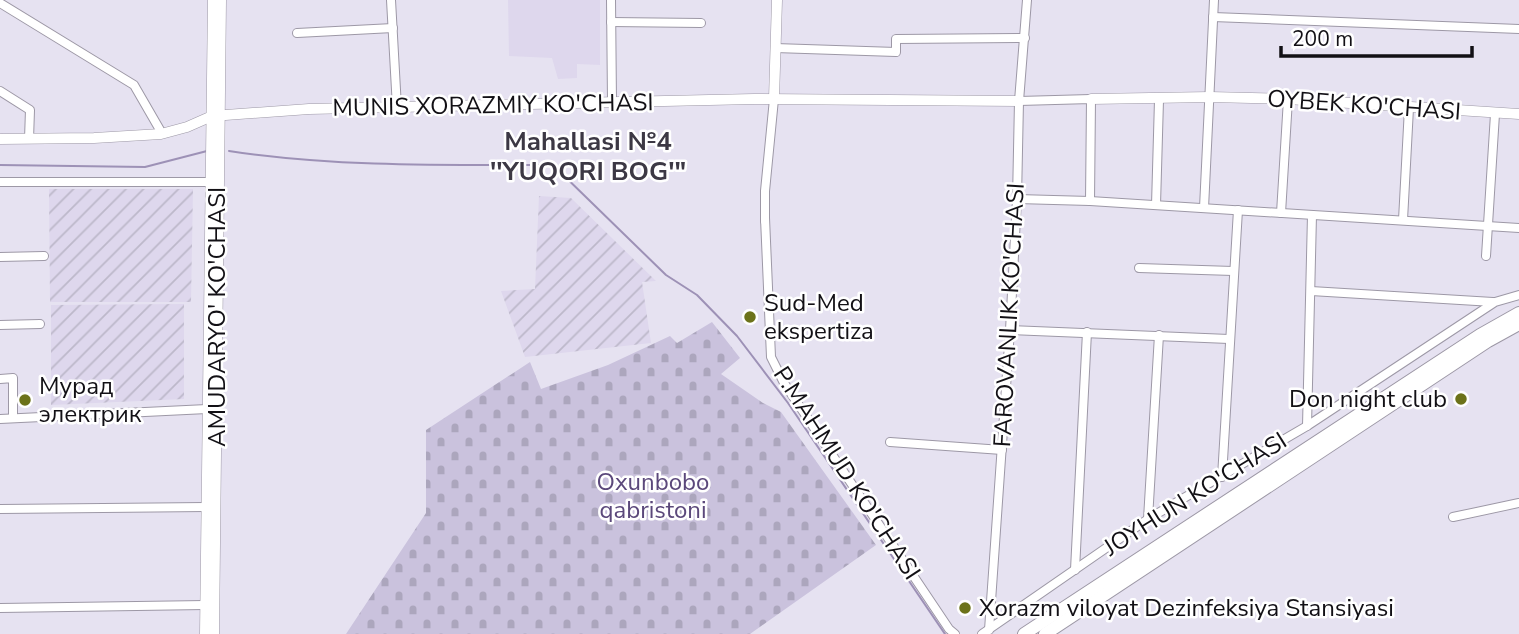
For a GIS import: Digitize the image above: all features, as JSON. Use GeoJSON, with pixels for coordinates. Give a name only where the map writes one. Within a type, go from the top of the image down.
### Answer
{"type":"FeatureCollection","features":[{"type":"Feature","properties":{"kind":"main road","name":"JOYHUN KO'CHASI"},"geometry":{"type":"LineString","coordinates":[[1024,634],[1480,335],[1519,313]]}},
{"type":"Feature","properties":{"kind":"main road","name":"JOYHUN KO'CHASI"},"geometry":{"type":"LineString","coordinates":[[1045,634],[1488,341],[1519,324]]}},
{"type":"Feature","properties":{"kind":"street","name":"AMUDARYO' KO'CHASI"},"geometry":{"type":"LineString","coordinates":[[213,0],[216,116],[211,167],[207,409],[214,634]]}},
{"type":"Feature","properties":{"kind":"street","name":"AMUDARYO' KO'CHASI"},"geometry":{"type":"LineString","coordinates":[[211,507],[216,116],[221,0]]}},
{"type":"Feature","properties":{"kind":"street"},"geometry":{"type":"LineString","coordinates":[[391,0],[397,108]]}},
{"type":"Feature","properties":{"kind":"street"},"geometry":{"type":"LineString","coordinates":[[611,0],[612,102]]}},
{"type":"Feature","properties":{"kind":"street","name":"P.MAHMUD KO'CHASI"},"geometry":{"type":"LineString","coordinates":[[768,361],[765,191],[774,99],[777,0]]}},
{"type":"Feature","properties":{"kind":"street","name":"FAROVANLIK KO'CHASI"},"geometry":{"type":"LineString","coordinates":[[986,632],[1010,330],[1019,101],[1027,0]]}},
{"type":"Feature","properties":{"kind":"street"},"geometry":{"type":"LineString","coordinates":[[1204,208],[1214,0]]}},
{"type":"Feature","properties":{"kind":"street"},"geometry":{"type":"LineString","coordinates":[[0,4],[134,85],[160,130]]}},
{"type":"Feature","properties":{"kind":"street"},"geometry":{"type":"LineString","coordinates":[[1213,17],[1519,30]]}},
{"type":"Feature","properties":{"kind":"street"},"geometry":{"type":"LineString","coordinates":[[611,22],[702,23]]}},
{"type":"Feature","properties":{"kind":"street"},"geometry":{"type":"LineString","coordinates":[[297,33],[393,27]]}},
{"type":"Feature","properties":{"kind":"street"},"geometry":{"type":"LineString","coordinates":[[775,48],[896,52],[896,39],[1025,38]]}},
{"type":"Feature","properties":{"kind":"street"},"geometry":{"type":"LineString","coordinates":[[0,91],[30,110],[29,139]]}},
{"type":"Feature","properties":{"kind":"street","name":"OYBEK KO'CHASI"},"geometry":{"type":"LineString","coordinates":[[1019,101],[1210,97],[1288,99],[1519,114]]}},
{"type":"Feature","properties":{"kind":"street","name":"MUNIS XORAZMIY KO'CHASI"},"geometry":{"type":"LineString","coordinates":[[0,139],[160,134],[216,116],[309,109],[774,99],[1019,101]]}},
{"type":"Feature","properties":{"kind":"street"},"geometry":{"type":"LineString","coordinates":[[1090,201],[1091,99]]}},
{"type":"Feature","properties":{"kind":"street"},"geometry":{"type":"LineString","coordinates":[[1281,213],[1288,99]]}},
{"type":"Feature","properties":{"kind":"street"},"geometry":{"type":"LineString","coordinates":[[1156,205],[1159,100]]}},
{"type":"Feature","properties":{"kind":"street"},"geometry":{"type":"LineString","coordinates":[[1403,220],[1409,108]]}},
{"type":"Feature","properties":{"kind":"street"},"geometry":{"type":"LineString","coordinates":[[1486,256],[1495,114]]}},
{"type":"Feature","properties":{"kind":"street"},"geometry":{"type":"LineString","coordinates":[[0,182],[211,182]]}},
{"type":"Feature","properties":{"kind":"street"},"geometry":{"type":"LineString","coordinates":[[1017,199],[1090,201],[1519,228]]}},
{"type":"Feature","properties":{"kind":"street"},"geometry":{"type":"LineString","coordinates":[[1222,477],[1238,210]]}},
{"type":"Feature","properties":{"kind":"street"},"geometry":{"type":"LineString","coordinates":[[1307,426],[1312,215]]}},
{"type":"Feature","properties":{"kind":"street","name":"P.MAHMUD KO'CHASI"},"geometry":{"type":"LineString","coordinates":[[765,218],[771,357],[784,383],[949,629],[955,634]]}},
{"type":"Feature","properties":{"kind":"street"},"geometry":{"type":"LineString","coordinates":[[0,257],[44,256]]}},
{"type":"Feature","properties":{"kind":"street"},"geometry":{"type":"LineString","coordinates":[[1139,268],[1233,271]]}},
{"type":"Feature","properties":{"kind":"street"},"geometry":{"type":"LineString","coordinates":[[1311,291],[1495,302]]}},
{"type":"Feature","properties":{"kind":"street","name":"JOYHUN KO'CHASI"},"geometry":{"type":"LineString","coordinates":[[986,632],[1148,519],[1307,426],[1495,302],[1519,295]]}},
{"type":"Feature","properties":{"kind":"street"},"geometry":{"type":"LineString","coordinates":[[0,325],[40,324]]}},
{"type":"Feature","properties":{"kind":"street"},"geometry":{"type":"LineString","coordinates":[[1010,330],[1229,339]]}},
{"type":"Feature","properties":{"kind":"street"},"geometry":{"type":"LineString","coordinates":[[1075,570],[1087,332]]}},
{"type":"Feature","properties":{"kind":"street"},"geometry":{"type":"LineString","coordinates":[[1148,519],[1158,335]]}},
{"type":"Feature","properties":{"kind":"street"},"geometry":{"type":"LineString","coordinates":[[0,379],[13,378],[13,418]]}},
{"type":"Feature","properties":{"kind":"street"},"geometry":{"type":"LineString","coordinates":[[0,419],[207,409]]}},
{"type":"Feature","properties":{"kind":"street"},"geometry":{"type":"LineString","coordinates":[[890,442],[1002,450]]}},
{"type":"Feature","properties":{"kind":"street"},"geometry":{"type":"LineString","coordinates":[[1453,517],[1519,503]]}},
{"type":"Feature","properties":{"kind":"street"},"geometry":{"type":"LineString","coordinates":[[0,509],[211,507],[205,634]]}},
{"type":"Feature","properties":{"kind":"street"},"geometry":{"type":"LineString","coordinates":[[0,608],[205,604]]}},
{"type":"Feature","properties":{"kind":"shaded area"},"geometry":{"type":"Polygon","coordinates":[[[508,0],[600,0],[600,65],[577,64],[577,78],[558,79],[552,58],[509,56],[508,0]]]}},
{"type":"Feature","properties":{"kind":"shaded area"},"geometry":{"type":"Polygon","coordinates":[[[49,189],[193,189],[191,302],[50,302],[49,189]]]}},
{"type":"Feature","properties":{"kind":"shaded area"},"geometry":{"type":"Polygon","coordinates":[[[539,196],[571,198],[656,281],[642,282],[651,343],[525,357],[501,291],[535,289],[539,196]]]}},
{"type":"Feature","properties":{"kind":"shaded area"},"geometry":{"type":"Polygon","coordinates":[[[184,304],[184,399],[51,405],[51,305],[184,304]]]}},
{"type":"Feature","properties":{"kind":"green space","name":"Oxunbobo qabristoni"},"geometry":{"type":"Polygon","coordinates":[[[712,322],[740,358],[721,374],[781,412],[876,545],[750,634],[346,634],[426,513],[426,430],[530,362],[541,389],[608,365],[670,336],[677,343],[712,322]]]}},
{"type":"Feature","properties":{"kind":"waterway"},"geometry":{"type":"LineString","coordinates":[[0,165],[145,167],[207,151]]}},
{"type":"Feature","properties":{"kind":"waterway"},"geometry":{"type":"LineString","coordinates":[[229,151],[350,162],[553,165],[666,275],[697,295],[737,336],[788,403],[945,634]]}},
{"type":"Feature","properties":{"kind":"place","name":"Sud-Med ekspertiza"},"geometry":{"type":"Point","coordinates":[750,317]}},
{"type":"Feature","properties":{"kind":"place","name":"Don night club"},"geometry":{"type":"Point","coordinates":[1461,399]}},
{"type":"Feature","properties":{"kind":"place","name":"Мурад электрик"},"geometry":{"type":"Point","coordinates":[25,400]}},
{"type":"Feature","properties":{"kind":"place","name":"Xorazm viloyat Dezinfeksiya Stansiyasi"},"geometry":{"type":"Point","coordinates":[965,608]}},
{"type":"Feature","properties":{"kind":"district","name":"Mahallasi №4 ''YUQORI BOG'\""},"geometry":{"type":"Point","coordinates":[588,156]}}]}
